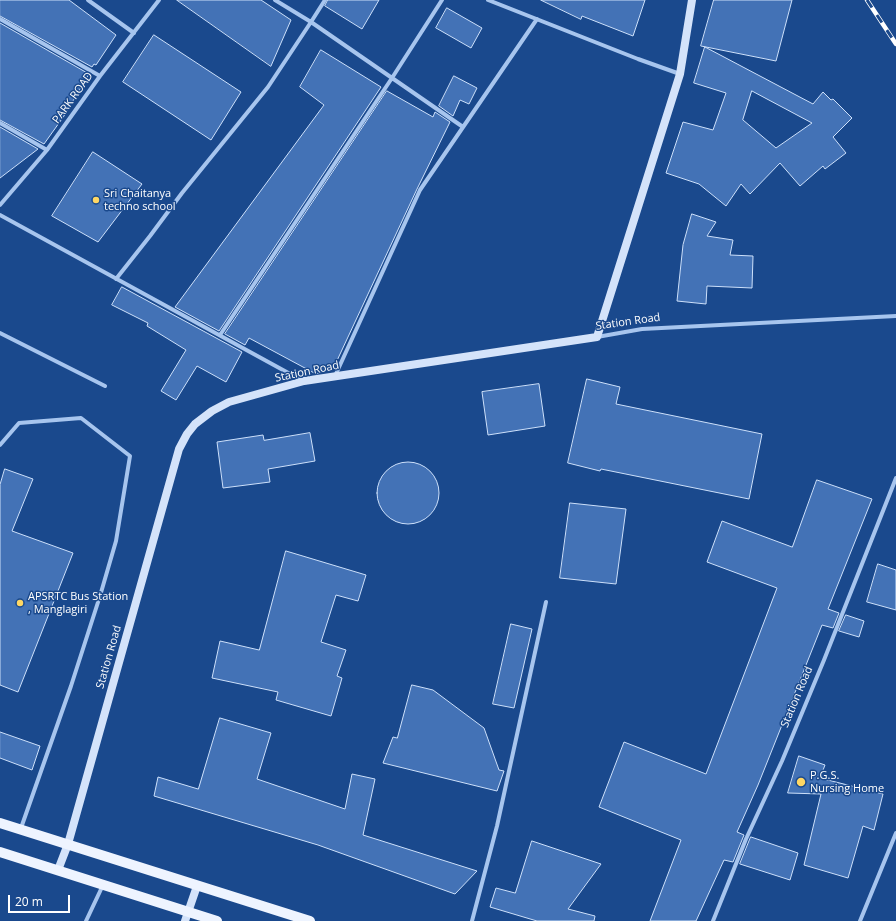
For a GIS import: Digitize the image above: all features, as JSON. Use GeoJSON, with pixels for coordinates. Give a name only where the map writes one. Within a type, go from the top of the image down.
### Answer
{"type":"FeatureCollection","features":[{"type":"Feature","properties":{"kind":"main road"},"geometry":{"type":"LineString","coordinates":[[0,823],[310,921]]}},
{"type":"Feature","properties":{"kind":"main road"},"geometry":{"type":"LineString","coordinates":[[0,852],[103,884],[186,916],[217,921]]}},
{"type":"Feature","properties":{"kind":"street"},"geometry":{"type":"LineString","coordinates":[[88,0],[134,33]]}},
{"type":"Feature","properties":{"kind":"street","name":"PARK ROAD"},"geometry":{"type":"LineString","coordinates":[[0,205],[47,150],[100,76],[159,0]]}},
{"type":"Feature","properties":{"kind":"street"},"geometry":{"type":"LineString","coordinates":[[275,0],[311,22],[463,127]]}},
{"type":"Feature","properties":{"kind":"street"},"geometry":{"type":"LineString","coordinates":[[116,279],[182,193],[268,87],[325,0]]}},
{"type":"Feature","properties":{"kind":"street"},"geometry":{"type":"LineString","coordinates":[[220,335],[392,78],[442,0]]}},
{"type":"Feature","properties":{"kind":"street"},"geometry":{"type":"LineString","coordinates":[[488,0],[680,74]]}},
{"type":"Feature","properties":{"kind":"street"},"geometry":{"type":"LineString","coordinates":[[597,337],[680,74],[692,0]]}},
{"type":"Feature","properties":{"kind":"street"},"geometry":{"type":"LineString","coordinates":[[0,19],[100,76]]}},
{"type":"Feature","properties":{"kind":"street"},"geometry":{"type":"LineString","coordinates":[[334,376],[420,190],[537,19]]}},
{"type":"Feature","properties":{"kind":"street"},"geometry":{"type":"LineString","coordinates":[[0,123],[47,150]]}},
{"type":"Feature","properties":{"kind":"street"},"geometry":{"type":"LineString","coordinates":[[0,215],[304,381]]}},
{"type":"Feature","properties":{"kind":"street","name":"Station Road"},"geometry":{"type":"LineString","coordinates":[[58,870],[68,844],[177,457],[187,434],[195,424],[212,410],[229,402],[304,381],[642,329],[896,316]]}},
{"type":"Feature","properties":{"kind":"street"},"geometry":{"type":"LineString","coordinates":[[0,333],[105,386]]}},
{"type":"Feature","properties":{"kind":"street"},"geometry":{"type":"LineString","coordinates":[[0,445],[19,423],[81,418],[130,456],[116,541],[100,596],[71,686],[21,830]]}},
{"type":"Feature","properties":{"kind":"street","name":"Station Road"},"geometry":{"type":"LineString","coordinates":[[713,921],[746,839],[782,761],[824,660],[896,478]]}},
{"type":"Feature","properties":{"kind":"street"},"geometry":{"type":"LineString","coordinates":[[472,921],[498,826],[546,602]]}},
{"type":"Feature","properties":{"kind":"street"},"geometry":{"type":"LineString","coordinates":[[860,921],[896,833]]}},
{"type":"Feature","properties":{"kind":"street"},"geometry":{"type":"LineString","coordinates":[[86,921],[103,884]]}},
{"type":"Feature","properties":{"kind":"street"},"geometry":{"type":"LineString","coordinates":[[186,916],[197,886]]}},
{"type":"Feature","properties":{"kind":"building"},"geometry":{"type":"Polygon","coordinates":[[[0,0],[69,0],[116,35],[96,65],[94,64],[92,67],[0,16],[0,0]]]}},
{"type":"Feature","properties":{"kind":"building"},"geometry":{"type":"Polygon","coordinates":[[[177,0],[261,0],[291,20],[271,66],[177,0]]]}},
{"type":"Feature","properties":{"kind":"building"},"geometry":{"type":"Polygon","coordinates":[[[328,0],[379,0],[362,29],[325,6],[328,0]]]}},
{"type":"Feature","properties":{"kind":"building"},"geometry":{"type":"Polygon","coordinates":[[[541,0],[645,0],[633,36],[582,16],[581,19],[541,0]]]}},
{"type":"Feature","properties":{"kind":"building"},"geometry":{"type":"Polygon","coordinates":[[[714,0],[792,0],[776,61],[701,46],[714,0]]]}},
{"type":"Feature","properties":{"kind":"building"},"geometry":{"type":"Polygon","coordinates":[[[447,8],[482,28],[471,48],[436,28],[447,8]]]}},
{"type":"Feature","properties":{"kind":"building"},"geometry":{"type":"Polygon","coordinates":[[[0,23],[89,74],[64,116],[44,144],[0,120],[0,23]]]}},
{"type":"Feature","properties":{"kind":"building"},"geometry":{"type":"Polygon","coordinates":[[[154,35],[241,92],[211,140],[123,82],[154,35]]]}},
{"type":"Feature","properties":{"kind":"building"},"geometry":{"type":"Polygon","coordinates":[[[705,47],[813,104],[823,92],[831,100],[833,99],[852,118],[833,137],[846,153],[825,169],[823,166],[800,186],[780,163],[750,194],[741,184],[726,206],[699,184],[666,173],[683,122],[713,130],[726,93],[694,83],[705,47]],[[752,91],[743,120],[776,148],[812,123],[752,91]]]}},
{"type":"Feature","properties":{"kind":"building"},"geometry":{"type":"Polygon","coordinates":[[[321,50],[381,87],[219,331],[175,307],[324,105],[300,87],[321,50]]]}},
{"type":"Feature","properties":{"kind":"building"},"geometry":{"type":"Polygon","coordinates":[[[454,76],[477,88],[469,104],[460,100],[453,116],[439,106],[454,76]]]}},
{"type":"Feature","properties":{"kind":"building"},"geometry":{"type":"Polygon","coordinates":[[[387,91],[433,117],[435,112],[450,122],[334,367],[316,374],[249,338],[245,345],[225,334],[387,91]]]}},
{"type":"Feature","properties":{"kind":"building"},"geometry":{"type":"Polygon","coordinates":[[[0,127],[38,149],[0,178],[0,127]]]}},
{"type":"Feature","properties":{"kind":"building","name":"Sri Chaitanya techno school"},"geometry":{"type":"Polygon","coordinates":[[[93,152],[142,184],[98,242],[52,216],[93,152]]]}},
{"type":"Feature","properties":{"kind":"building"},"geometry":{"type":"Polygon","coordinates":[[[692,214],[716,222],[707,236],[733,240],[730,255],[753,256],[752,288],[707,286],[706,304],[677,301],[683,245],[692,214]]]}},
{"type":"Feature","properties":{"kind":"building"},"geometry":{"type":"Polygon","coordinates":[[[122,287],[242,352],[226,382],[197,366],[176,400],[161,391],[186,350],[147,326],[148,323],[112,305],[122,287]]]}},
{"type":"Feature","properties":{"kind":"building"},"geometry":{"type":"Polygon","coordinates":[[[587,379],[620,387],[616,404],[762,434],[749,499],[601,469],[600,471],[568,463],[587,379]]]}},
{"type":"Feature","properties":{"kind":"building"},"geometry":{"type":"Polygon","coordinates":[[[539,384],[545,426],[488,435],[482,392],[539,384]]]}},
{"type":"Feature","properties":{"kind":"building"},"geometry":{"type":"Polygon","coordinates":[[[310,433],[315,461],[268,469],[270,482],[223,488],[217,442],[263,435],[264,440],[310,433]]]}},
{"type":"Feature","properties":{"kind":"building"},"geometry":{"type":"Polygon","coordinates":[[[402,462],[414,462],[430,471],[437,481],[439,493],[437,505],[430,515],[414,524],[402,524],[391,519],[382,510],[377,499],[377,487],[382,476],[391,467],[402,462]]]}},
{"type":"Feature","properties":{"kind":"building"},"geometry":{"type":"Polygon","coordinates":[[[5,469],[33,479],[12,531],[73,553],[18,692],[0,685],[0,485],[5,469]]]}},
{"type":"Feature","properties":{"kind":"building"},"geometry":{"type":"Polygon","coordinates":[[[817,480],[872,499],[828,609],[839,613],[833,628],[822,625],[758,785],[737,832],[744,835],[733,862],[724,860],[696,921],[650,921],[681,840],[599,807],[624,742],[706,774],[777,588],[707,562],[722,521],[792,547],[817,480]]]}},
{"type":"Feature","properties":{"kind":"building"},"geometry":{"type":"Polygon","coordinates":[[[570,503],[626,509],[616,584],[560,578],[570,503]]]}},
{"type":"Feature","properties":{"kind":"building"},"geometry":{"type":"Polygon","coordinates":[[[286,551],[366,575],[358,601],[336,595],[321,642],[346,650],[337,676],[342,678],[331,716],[276,700],[278,692],[212,678],[220,641],[259,650],[286,551]]]}},
{"type":"Feature","properties":{"kind":"building"},"geometry":{"type":"Polygon","coordinates":[[[878,564],[896,570],[896,610],[867,602],[878,564]]]}},
{"type":"Feature","properties":{"kind":"building"},"geometry":{"type":"Polygon","coordinates":[[[846,615],[864,621],[859,637],[839,631],[846,615]]]}},
{"type":"Feature","properties":{"kind":"building"},"geometry":{"type":"Polygon","coordinates":[[[511,624],[532,629],[514,708],[493,704],[511,624]]]}},
{"type":"Feature","properties":{"kind":"building"},"geometry":{"type":"Polygon","coordinates":[[[412,685],[433,690],[484,728],[499,770],[504,771],[497,791],[383,763],[393,737],[397,738],[412,685]]]}},
{"type":"Feature","properties":{"kind":"building"},"geometry":{"type":"Polygon","coordinates":[[[220,718],[271,733],[257,779],[345,809],[352,774],[375,779],[363,835],[477,871],[455,894],[318,845],[154,796],[158,777],[198,789],[220,718]]]}},
{"type":"Feature","properties":{"kind":"building"},"geometry":{"type":"Polygon","coordinates":[[[0,732],[40,746],[32,770],[0,758],[0,732]]]}},
{"type":"Feature","properties":{"kind":"building"},"geometry":{"type":"Polygon","coordinates":[[[799,756],[825,765],[820,778],[883,794],[874,830],[863,826],[848,878],[804,865],[821,794],[788,793],[799,756]]]}},
{"type":"Feature","properties":{"kind":"building"},"geometry":{"type":"Polygon","coordinates":[[[751,837],[798,853],[790,880],[740,864],[751,837]]]}},
{"type":"Feature","properties":{"kind":"building"},"geometry":{"type":"Polygon","coordinates":[[[532,841],[601,864],[568,909],[595,916],[594,921],[537,921],[490,907],[496,888],[515,893],[532,841]]]}},
{"type":"Feature","properties":{"kind":"railway"},"geometry":{"type":"LineString","coordinates":[[867,0],[896,44]]}},
{"type":"Feature","properties":{"kind":"place","name":"Sri Chaitanya techno school"},"geometry":{"type":"Point","coordinates":[96,200]}},
{"type":"Feature","properties":{"kind":"place","name":"APSRTC Bus Station , Manglagiri"},"geometry":{"type":"Point","coordinates":[20,603]}},
{"type":"Feature","properties":{"kind":"place","name":"P.G.S. Nursing Home"},"geometry":{"type":"Point","coordinates":[801,782]}}]}
